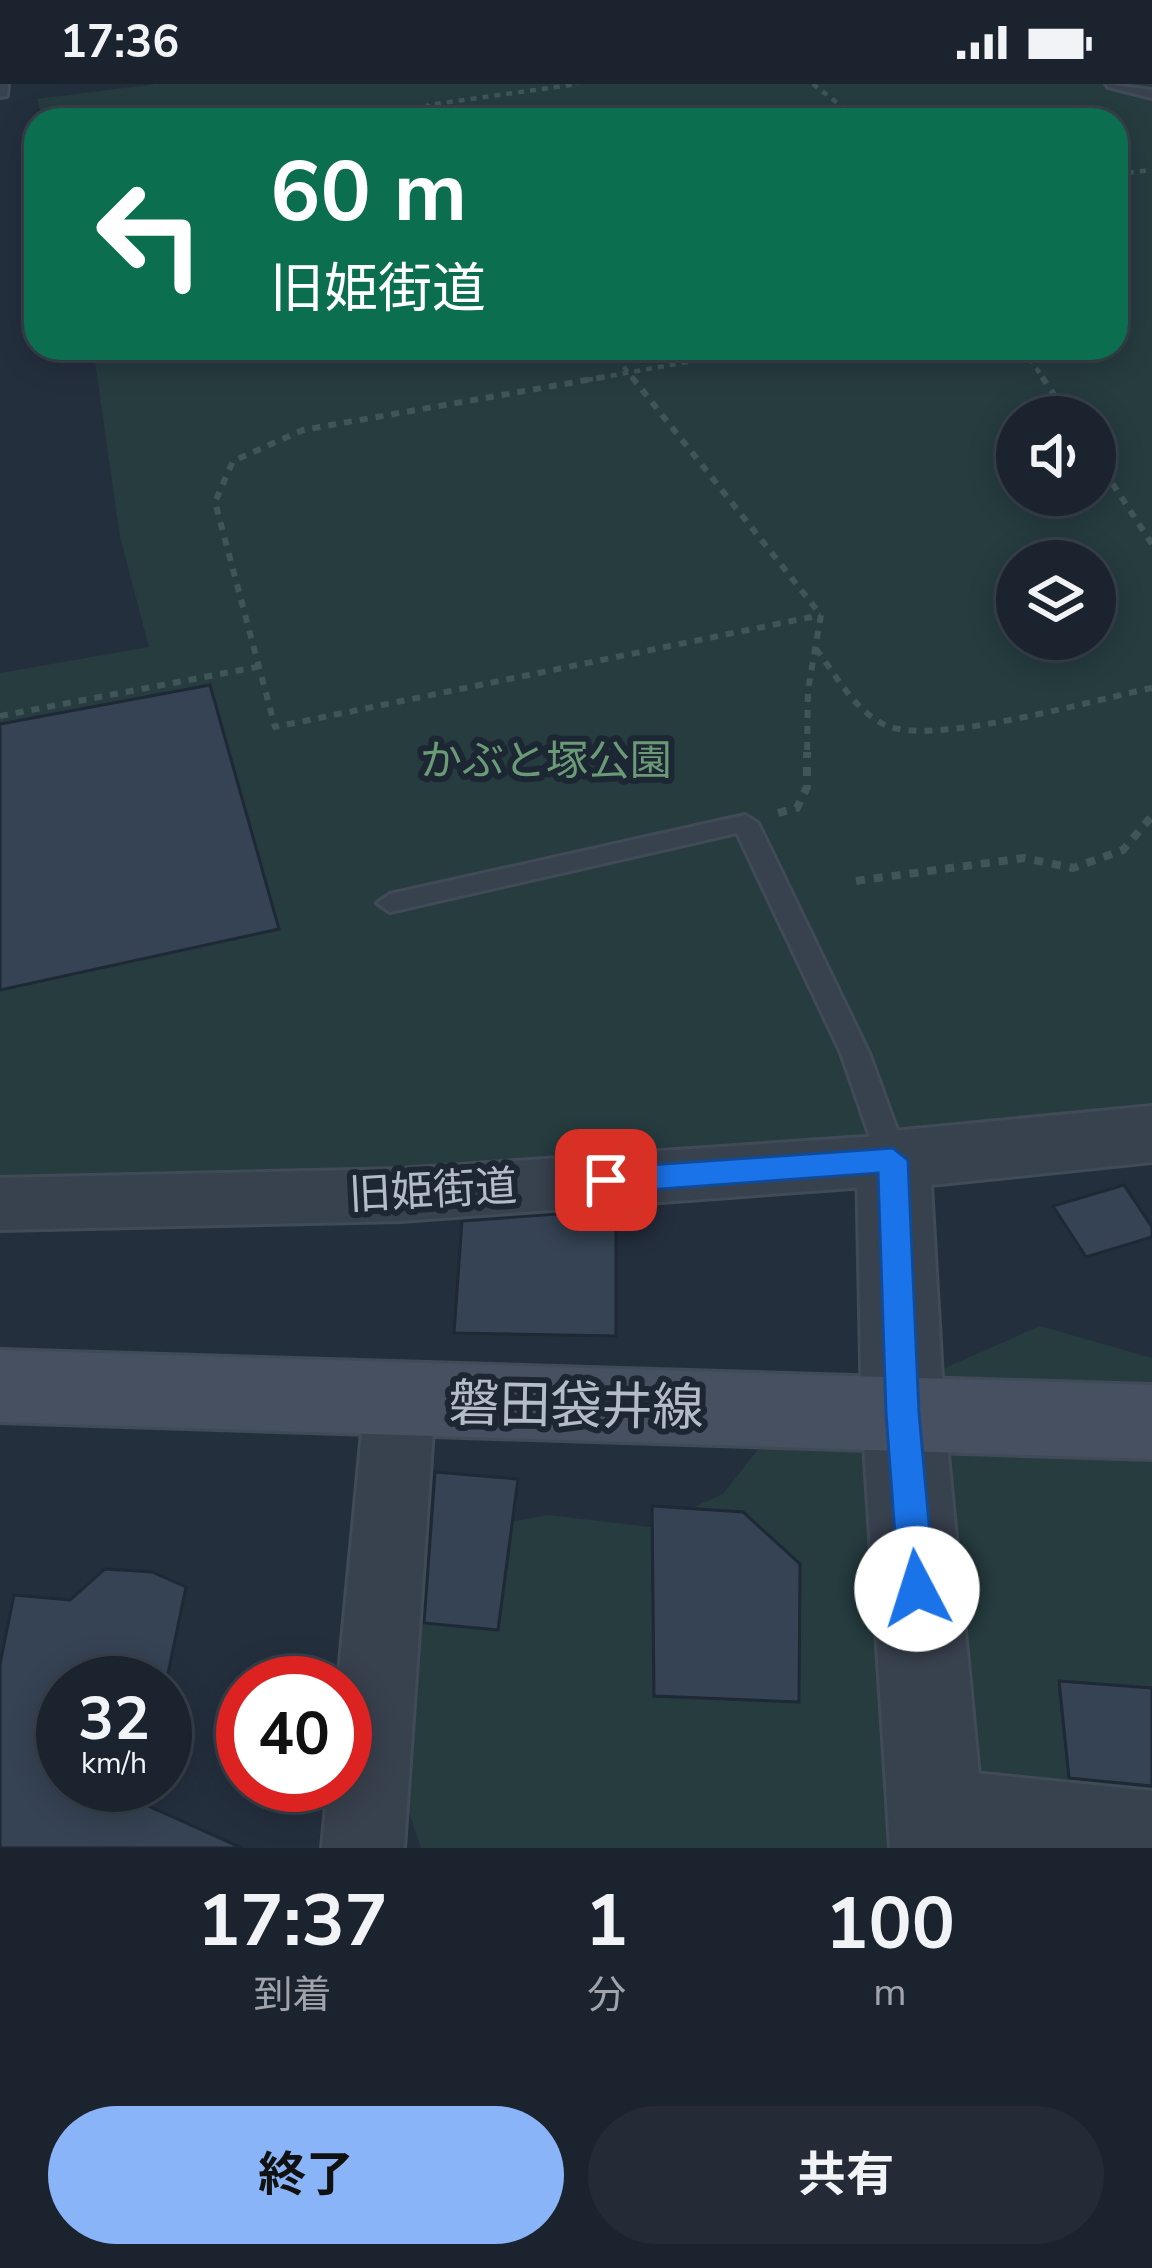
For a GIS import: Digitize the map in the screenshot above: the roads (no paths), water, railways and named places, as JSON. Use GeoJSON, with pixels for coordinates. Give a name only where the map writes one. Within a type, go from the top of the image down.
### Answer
{"type":"FeatureCollection","features":[{"type":"Feature","properties":{"kind":"main road","name":"磐田袋井線"},"geometry":{"type":"LineString","coordinates":[[0,1386],[1152,1422]]}},
{"type":"Feature","properties":{"kind":"street","name":"旧姫街道"},"geometry":{"type":"LineString","coordinates":[[0,1204],[401,1195],[893,1160],[1152,1134]]}},
{"type":"Feature","properties":{"kind":"street"},"geometry":{"type":"LineString","coordinates":[[893,1160],[903,1413],[936,1829],[1152,1832]]}},
{"type":"Feature","properties":{"kind":"street"},"geometry":{"type":"LineString","coordinates":[[363,1848],[400,1401]]}},
{"type":"Feature","properties":{"kind":"lane"},"geometry":{"type":"LineString","coordinates":[[1112,84],[1152,94]]}},
{"type":"Feature","properties":{"kind":"lane"},"geometry":{"type":"LineString","coordinates":[[390,903],[746,823],[855,1053],[893,1160]]}},
{"type":"Feature","properties":{"kind":"park label","name":"かぶと塚公園"},"geometry":{"type":"Point","coordinates":[546,761]}}]}
